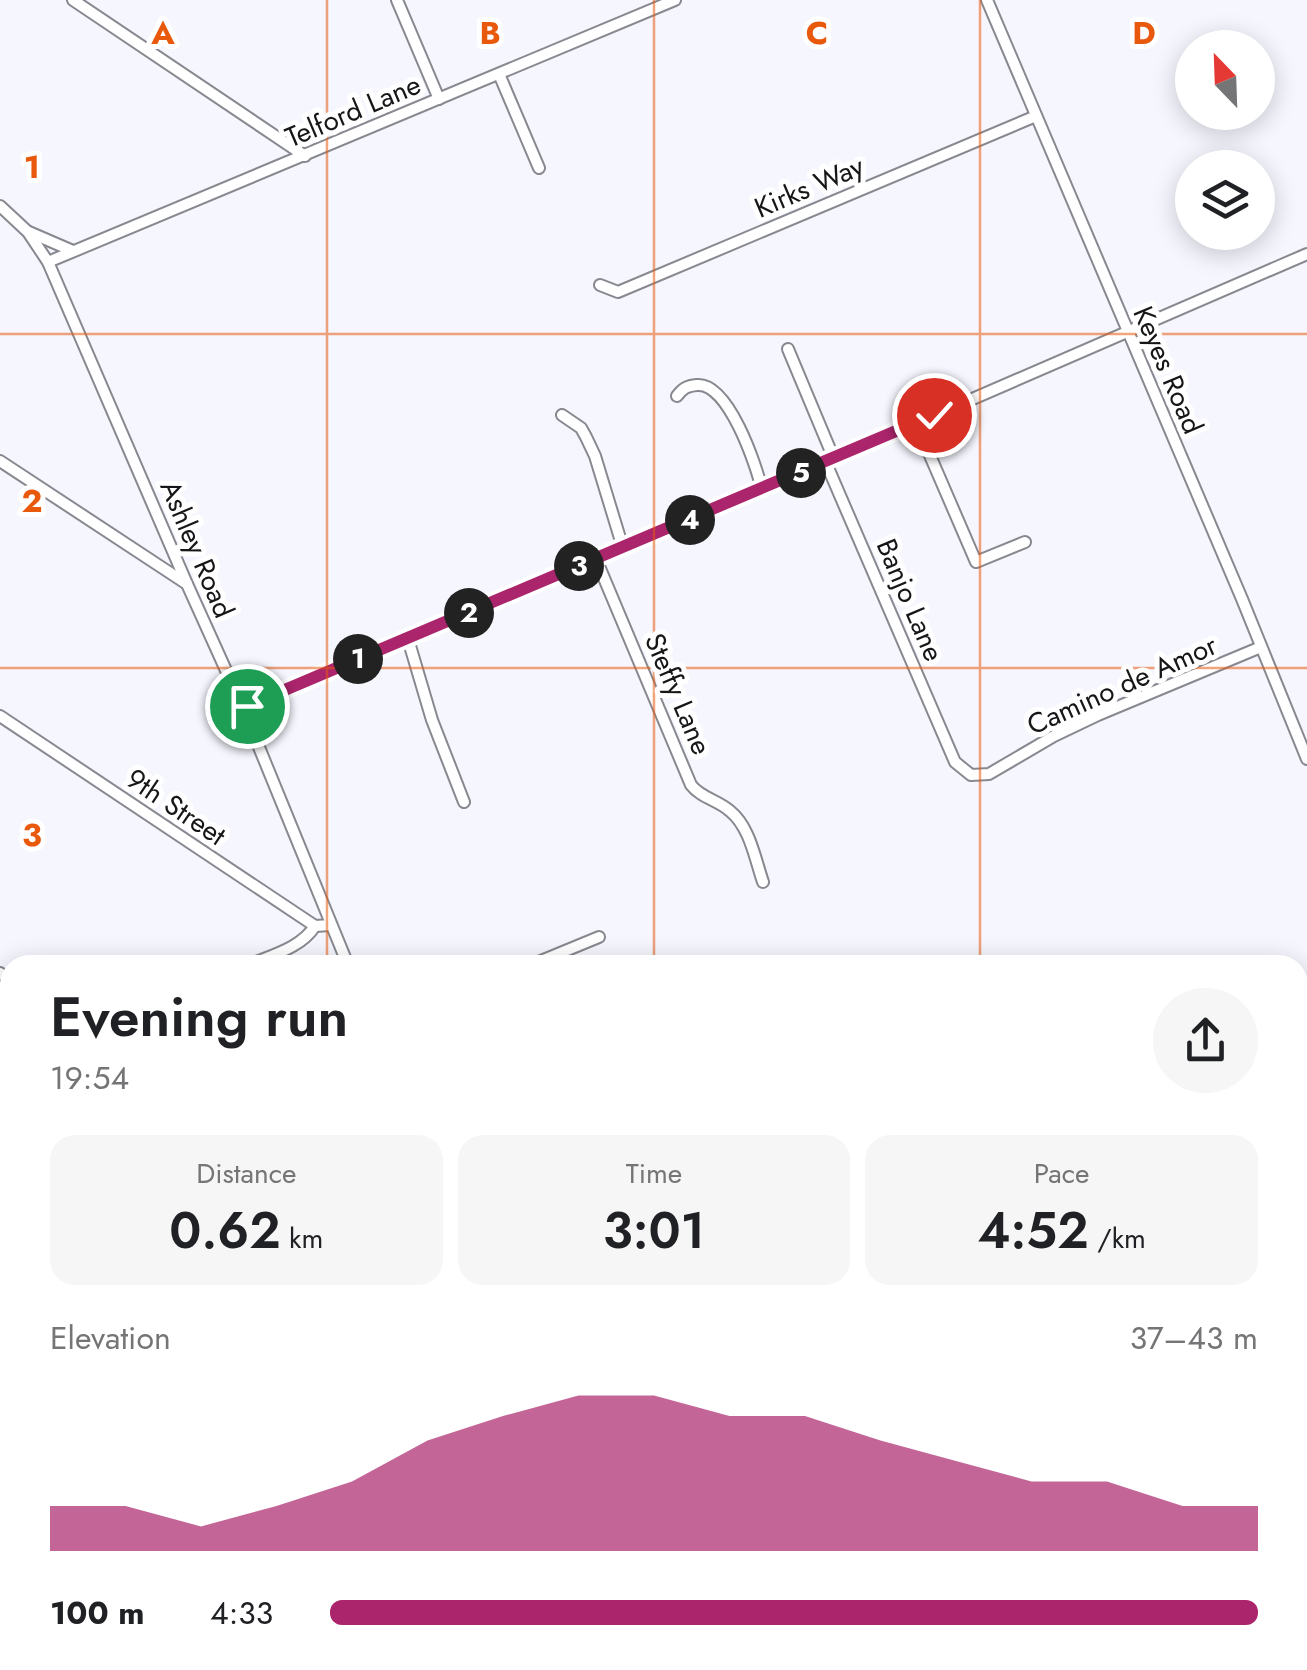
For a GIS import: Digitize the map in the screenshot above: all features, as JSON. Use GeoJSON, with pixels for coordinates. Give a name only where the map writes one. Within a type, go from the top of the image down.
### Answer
{"type":"FeatureCollection","features":[{"type":"Feature","properties":{"kind":"street"},"geometry":{"type":"LineString","coordinates":[[73,0],[305,156]]}},
{"type":"Feature","properties":{"kind":"street"},"geometry":{"type":"LineString","coordinates":[[397,0],[440,100]]}},
{"type":"Feature","properties":{"kind":"street","name":"Telford Lane"},"geometry":{"type":"LineString","coordinates":[[48,262],[675,0]]}},
{"type":"Feature","properties":{"kind":"street","name":"Keyes Road"},"geometry":{"type":"LineString","coordinates":[[987,0],[1307,758]]}},
{"type":"Feature","properties":{"kind":"street"},"geometry":{"type":"LineString","coordinates":[[500,74],[539,168]]}},
{"type":"Feature","properties":{"kind":"street","name":"Kirks Way"},"geometry":{"type":"LineString","coordinates":[[600,285],[618,292],[1036,116]]}},
{"type":"Feature","properties":{"kind":"street"},"geometry":{"type":"LineString","coordinates":[[0,206],[28,232],[74,252]]}},
{"type":"Feature","properties":{"kind":"street","name":"Ashley Road"},"geometry":{"type":"LineString","coordinates":[[28,232],[48,262],[243,708],[343,955]]}},
{"type":"Feature","properties":{"kind":"street"},"geometry":{"type":"LineString","coordinates":[[243,708],[830,461],[1307,254]]}},
{"type":"Feature","properties":{"kind":"street","name":"Banjo Lane"},"geometry":{"type":"LineString","coordinates":[[788,349],[830,461],[954,756]]}},
{"type":"Feature","properties":{"kind":"street"},"geometry":{"type":"LineString","coordinates":[[677,396],[686,386],[703,384],[715,390],[741,431],[762,490]]}},
{"type":"Feature","properties":{"kind":"street"},"geometry":{"type":"LineString","coordinates":[[562,416],[581,428],[595,456],[623,548]]}},
{"type":"Feature","properties":{"kind":"street"},"geometry":{"type":"LineString","coordinates":[[916,423],[976,562],[1024,542]]}},
{"type":"Feature","properties":{"kind":"street"},"geometry":{"type":"LineString","coordinates":[[0,461],[186,584]]}},
{"type":"Feature","properties":{"kind":"street","name":"Steffy Lane"},"geometry":{"type":"LineString","coordinates":[[596,559],[691,784],[740,821],[763,882]]}},
{"type":"Feature","properties":{"kind":"street"},"geometry":{"type":"LineString","coordinates":[[408,639],[428,709],[464,802]]}},
{"type":"Feature","properties":{"kind":"street","name":"Camino de Amor"},"geometry":{"type":"LineString","coordinates":[[954,756],[962,770],[971,775],[989,774],[1098,715],[1261,646]]}},
{"type":"Feature","properties":{"kind":"street","name":"9th Street"},"geometry":{"type":"LineString","coordinates":[[0,716],[315,926]]}},
{"type":"Feature","properties":{"kind":"street"},"geometry":{"type":"LineString","coordinates":[[272,955],[300,943],[315,926],[330,926]]}},
{"type":"Feature","properties":{"kind":"street"},"geometry":{"type":"LineString","coordinates":[[555,955],[598,937]]}},
{"type":"Feature","properties":{"kind":"route"},"geometry":{"type":"LineString","coordinates":[[247,706],[934,415]]}}]}
